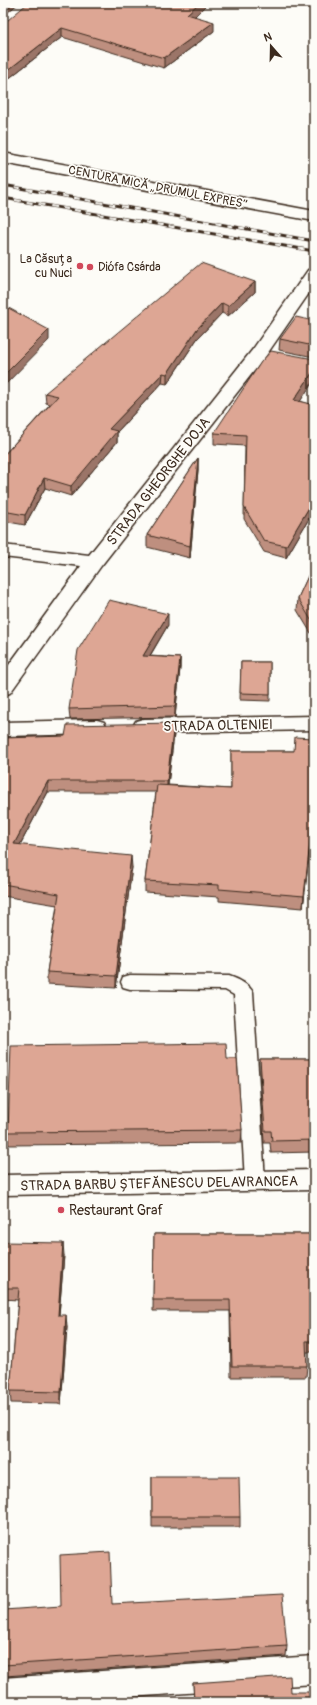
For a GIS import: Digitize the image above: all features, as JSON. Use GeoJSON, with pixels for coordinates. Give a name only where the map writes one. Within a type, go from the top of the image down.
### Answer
{"type":"FeatureCollection","features":[{"type":"Feature","properties":{"kind":"street","name":"CENTURA MICĂ „DRUMUL EXPRES”"},"geometry":{"type":"LineString","coordinates":[[3,158],[314,216]]}},
{"type":"Feature","properties":{"kind":"street","name":"STRADA GHEORGHE DOJA"},"geometry":{"type":"LineString","coordinates":[[3,688],[94,562],[259,353],[314,274]]}},
{"type":"Feature","properties":{"kind":"street"},"geometry":{"type":"LineString","coordinates":[[259,353],[279,357]]}},
{"type":"Feature","properties":{"kind":"street"},"geometry":{"type":"LineString","coordinates":[[3,551],[94,562]]}},
{"type":"Feature","properties":{"kind":"street","name":"STRADA OLTENIEI"},"geometry":{"type":"LineString","coordinates":[[3,729],[314,723]]}},
{"type":"Feature","properties":{"kind":"street","name":"STRADA BARBU ȘTEFĂNESCU DELAVRANCEA"},"geometry":{"type":"LineString","coordinates":[[3,1185],[314,1180]]}},
{"type":"Feature","properties":{"kind":"street"},"geometry":{"type":"LineString","coordinates":[[3,1692],[314,1670]]}},
{"type":"Feature","properties":{"kind":"lane"},"geometry":{"type":"LineString","coordinates":[[130,982],[229,983],[243,992],[255,1181]]}},
{"type":"Feature","properties":{"kind":"building"},"geometry":{"type":"Polygon","coordinates":[[[28,3],[199,3],[187,14],[214,22],[164,58],[62,28],[3,74],[3,21],[8,20],[28,3]]]}},
{"type":"Feature","properties":{"kind":"building"},"geometry":{"type":"Polygon","coordinates":[[[201,263],[255,282],[228,306],[222,303],[197,329],[167,374],[163,373],[109,429],[117,431],[71,486],[44,478],[25,515],[3,511],[3,456],[58,396],[45,393],[201,263]]]}},
{"type":"Feature","properties":{"kind":"building"},"geometry":{"type":"Polygon","coordinates":[[[3,305],[49,330],[3,376],[3,305]]]}},
{"type":"Feature","properties":{"kind":"building"},"geometry":{"type":"Polygon","coordinates":[[[296,317],[314,321],[314,346],[280,339],[296,317]]]}},
{"type":"Feature","properties":{"kind":"building"},"geometry":{"type":"Polygon","coordinates":[[[271,351],[314,359],[314,370],[294,400],[314,405],[314,499],[286,546],[264,541],[244,507],[246,435],[214,433],[261,362],[271,351]]]}},
{"type":"Feature","properties":{"kind":"building"},"geometry":{"type":"Polygon","coordinates":[[[198,458],[190,546],[147,535],[198,458]]]}},
{"type":"Feature","properties":{"kind":"building"},"geometry":{"type":"Polygon","coordinates":[[[314,563],[314,625],[298,598],[314,563]]]}},
{"type":"Feature","properties":{"kind":"building"},"geometry":{"type":"Polygon","coordinates":[[[109,600],[168,614],[143,656],[180,658],[175,706],[69,709],[78,650],[109,600]]]}},
{"type":"Feature","properties":{"kind":"building"},"geometry":{"type":"Polygon","coordinates":[[[241,662],[270,662],[270,694],[240,693],[241,662]]]}},
{"type":"Feature","properties":{"kind":"building"},"geometry":{"type":"Polygon","coordinates":[[[174,723],[167,781],[48,781],[14,844],[131,856],[116,976],[47,972],[59,894],[3,884],[3,738],[65,736],[67,725],[174,723]]]}},
{"type":"Feature","properties":{"kind":"building"},"geometry":{"type":"Polygon","coordinates":[[[295,737],[314,738],[314,807],[304,896],[219,889],[219,885],[145,881],[157,785],[231,789],[231,751],[294,751],[295,737]]]}},
{"type":"Feature","properties":{"kind":"building"},"geometry":{"type":"Polygon","coordinates":[[[226,1043],[227,1059],[237,1059],[242,1130],[8,1132],[11,1046],[226,1043]]]}},
{"type":"Feature","properties":{"kind":"building"},"geometry":{"type":"Polygon","coordinates":[[[260,1059],[314,1059],[314,1140],[272,1141],[271,1131],[265,1131],[260,1059]]]}},
{"type":"Feature","properties":{"kind":"building"},"geometry":{"type":"Polygon","coordinates":[[[154,1234],[314,1234],[314,1341],[306,1341],[307,1366],[232,1366],[230,1300],[153,1300],[154,1234]]]}},
{"type":"Feature","properties":{"kind":"building"},"geometry":{"type":"Polygon","coordinates":[[[3,1242],[63,1243],[58,1315],[66,1315],[61,1392],[10,1391],[19,1288],[3,1288],[3,1242]]]}},
{"type":"Feature","properties":{"kind":"building"},"geometry":{"type":"Polygon","coordinates":[[[152,1477],[239,1477],[240,1517],[152,1517],[152,1477]]]}},
{"type":"Feature","properties":{"kind":"building"},"geometry":{"type":"Polygon","coordinates":[[[110,1552],[112,1604],[282,1595],[287,1646],[4,1665],[4,1610],[61,1606],[60,1555],[110,1552]]]}},
{"type":"Feature","properties":{"kind":"building"},"geometry":{"type":"Polygon","coordinates":[[[290,1676],[291,1692],[314,1692],[314,1702],[194,1702],[193,1683],[290,1676]]]}},
{"type":"Feature","properties":{"kind":"railway"},"geometry":{"type":"LineString","coordinates":[[3,185],[314,241]]}},
{"type":"Feature","properties":{"kind":"railway"},"geometry":{"type":"LineString","coordinates":[[3,198],[314,251]]}},
{"type":"Feature","properties":{"kind":"place","name":"La Căsuța cu Nuci"},"geometry":{"type":"Point","coordinates":[80,266]}},
{"type":"Feature","properties":{"kind":"place","name":"Diófa Csárda"},"geometry":{"type":"Point","coordinates":[90,267]}},
{"type":"Feature","properties":{"kind":"place","name":"Restaurant Graf"},"geometry":{"type":"Point","coordinates":[61,1210]}}]}
